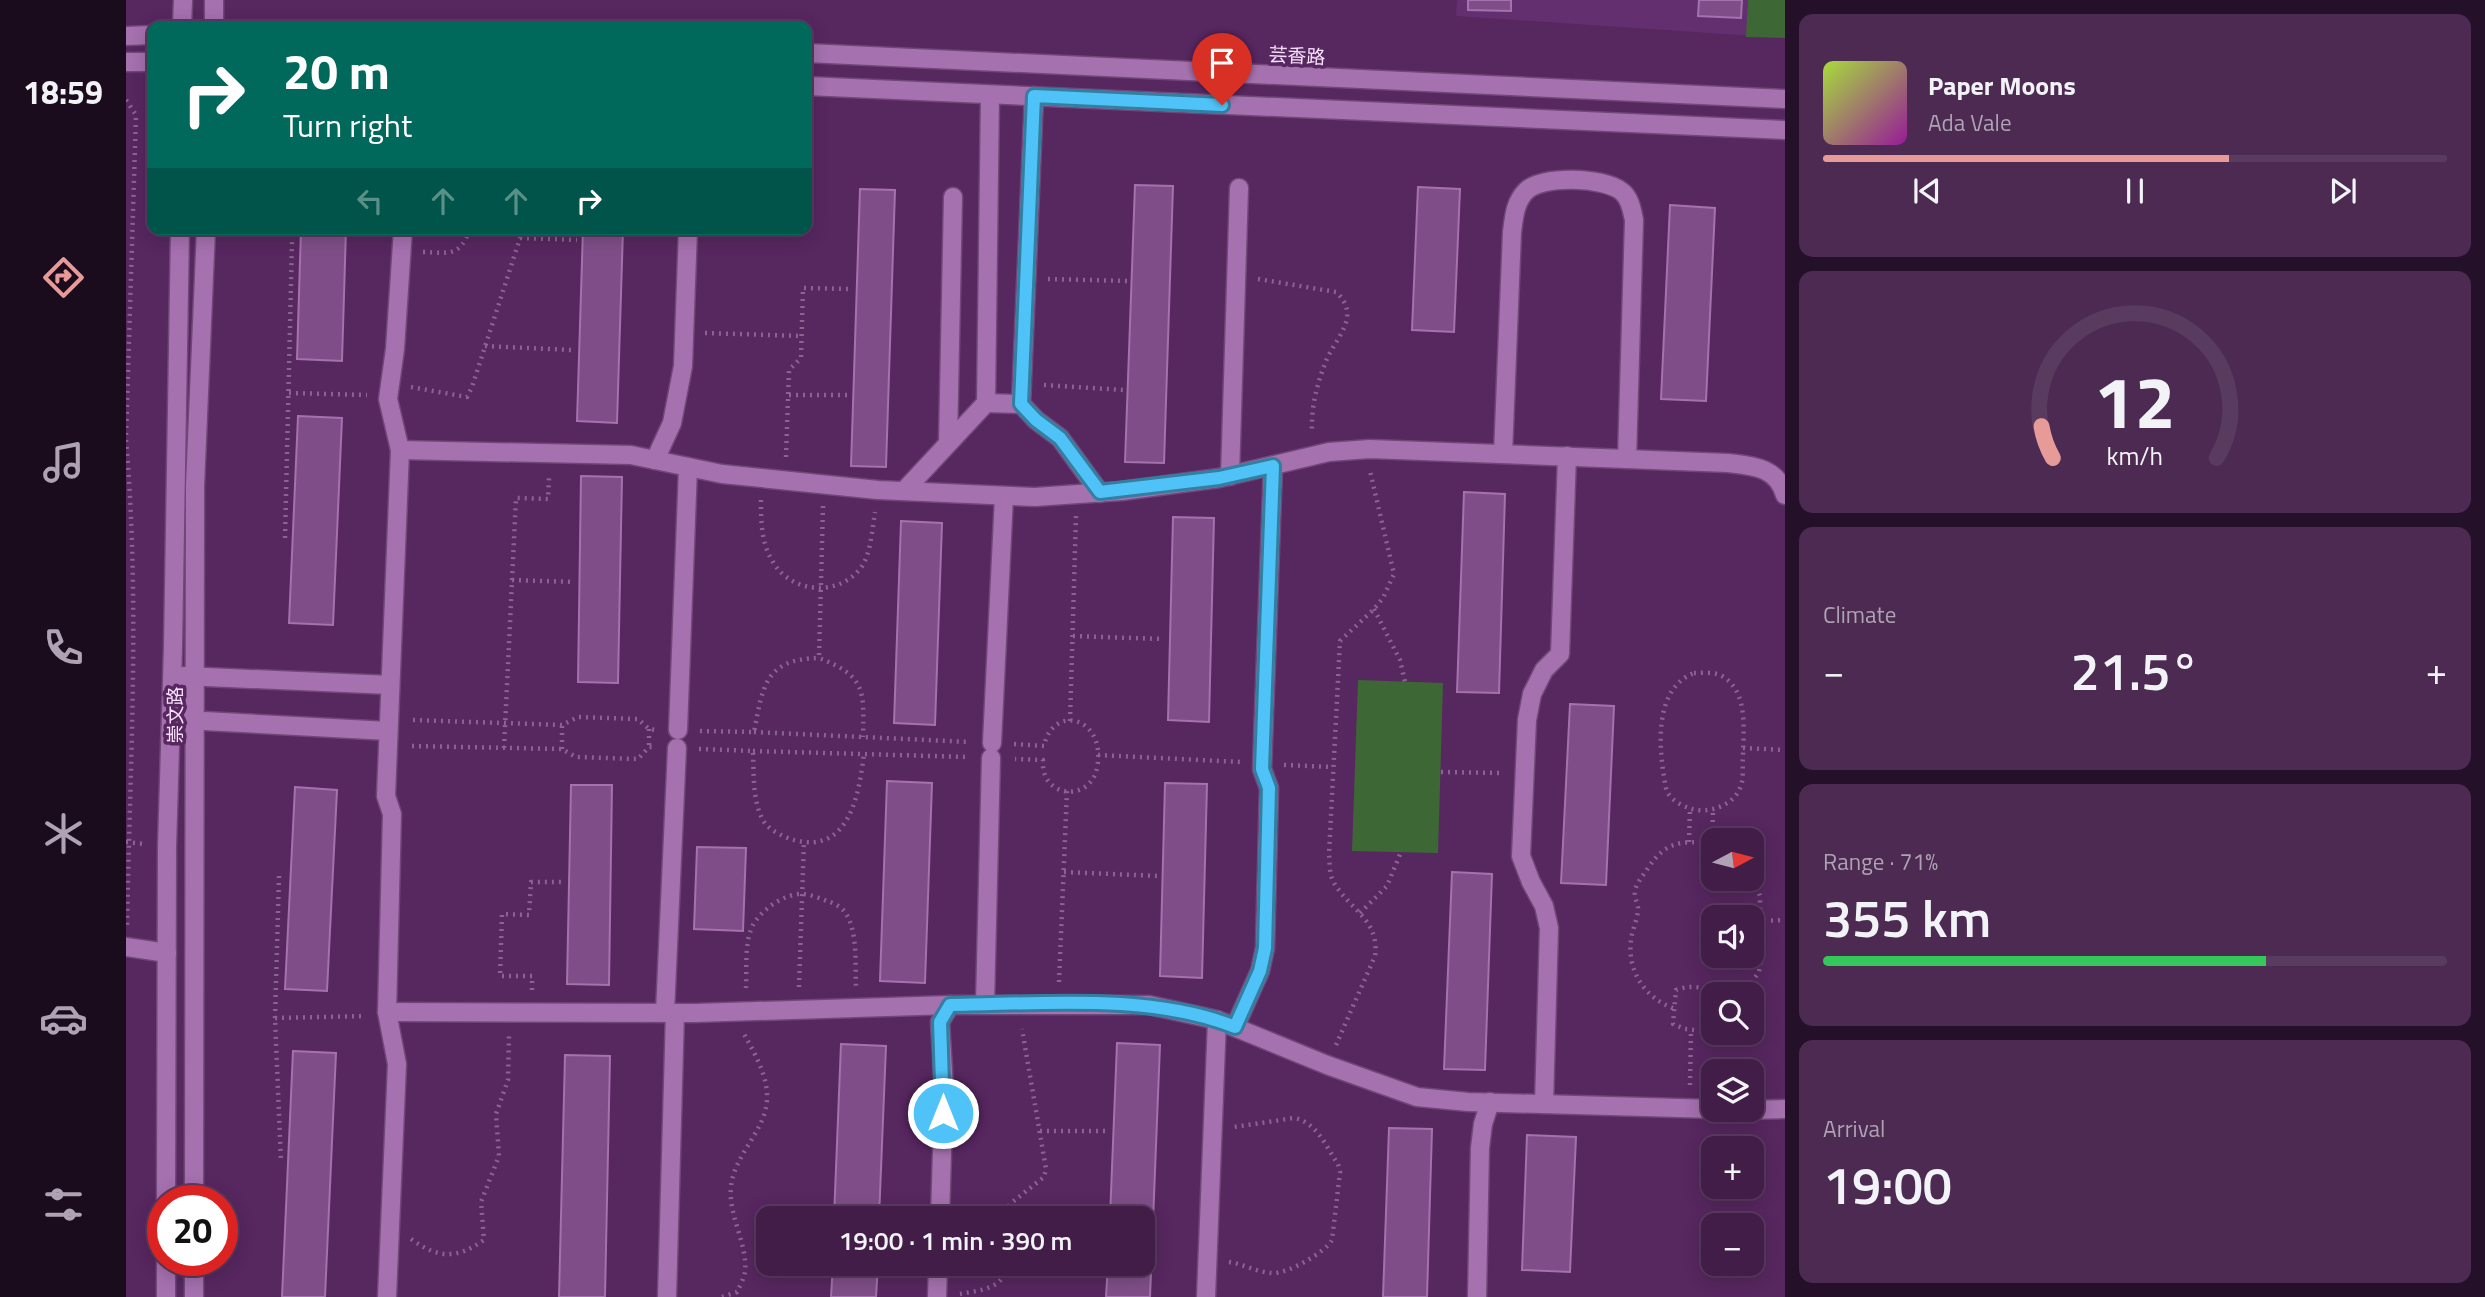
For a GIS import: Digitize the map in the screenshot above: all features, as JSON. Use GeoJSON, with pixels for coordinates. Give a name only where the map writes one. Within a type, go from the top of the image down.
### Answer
{"type":"FeatureCollection","features":[{"type":"Feature","properties":{"kind":"street"},"geometry":{"type":"LineString","coordinates":[[183,0],[183,21]]}},
{"type":"Feature","properties":{"kind":"street"},"geometry":{"type":"LineString","coordinates":[[214,0],[214,21]]}},
{"type":"Feature","properties":{"kind":"street"},"geometry":{"type":"LineString","coordinates":[[126,36],[147,35]]}},
{"type":"Feature","properties":{"kind":"street","name":"芸香路"},"geometry":{"type":"LineString","coordinates":[[812,53],[1785,99]]}},
{"type":"Feature","properties":{"kind":"street"},"geometry":{"type":"LineString","coordinates":[[126,62],[147,62]]}},
{"type":"Feature","properties":{"kind":"street"},"geometry":{"type":"LineString","coordinates":[[812,86],[1785,130]]}},
{"type":"Feature","properties":{"kind":"street"},"geometry":{"type":"LineString","coordinates":[[904,491],[986,403],[990,94]]}},
{"type":"Feature","properties":{"kind":"street"},"geometry":{"type":"LineString","coordinates":[[1034,96],[1021,404],[1036,420],[1060,438],[1100,492]]}},
{"type":"Feature","properties":{"kind":"street"},"geometry":{"type":"LineString","coordinates":[[1503,454],[1512,232],[1516,205],[1527,190],[1539,182],[1600,182],[1621,191],[1632,208],[1634,220],[1627,459]]}},
{"type":"Feature","properties":{"kind":"street"},"geometry":{"type":"LineString","coordinates":[[1230,476],[1239,188]]}},
{"type":"Feature","properties":{"kind":"street"},"geometry":{"type":"LineString","coordinates":[[948,443],[953,197]]}},
{"type":"Feature","properties":{"kind":"street","name":"崇文路"},"geometry":{"type":"LineString","coordinates":[[166,1185],[167,847],[173,676],[180,235]]}},
{"type":"Feature","properties":{"kind":"street","name":"崇文路"},"geometry":{"type":"LineString","coordinates":[[194,1185],[195,486],[205,235]]}},
{"type":"Feature","properties":{"kind":"street"},"geometry":{"type":"LineString","coordinates":[[387,1297],[397,1064],[387,1014],[392,814],[386,796],[400,450],[388,399],[395,349],[402,235]]}},
{"type":"Feature","properties":{"kind":"street"},"geometry":{"type":"LineString","coordinates":[[655,460],[672,422],[683,366],[688,235]]}},
{"type":"Feature","properties":{"kind":"street"},"geometry":{"type":"LineString","coordinates":[[986,403],[1021,404]]}},
{"type":"Feature","properties":{"kind":"street"},"geometry":{"type":"LineString","coordinates":[[400,450],[631,455],[722,474],[823,485],[1035,497],[1230,476],[1329,452],[1370,449],[1755,466],[1770,472],[1782,485],[1785,495]]}},
{"type":"Feature","properties":{"kind":"street"},"geometry":{"type":"LineString","coordinates":[[1544,1104],[1549,928],[1544,906],[1521,856],[1527,720],[1532,694],[1544,670],[1560,654],[1567,457]]}},
{"type":"Feature","properties":{"kind":"street"},"geometry":{"type":"LineString","coordinates":[[1235,1027],[1260,971],[1265,948],[1269,788],[1262,764],[1273,466]]}},
{"type":"Feature","properties":{"kind":"street"},"geometry":{"type":"LineString","coordinates":[[667,1297],[670,1013],[688,467]]}},
{"type":"Feature","properties":{"kind":"street"},"geometry":{"type":"LineString","coordinates":[[985,1004],[991,750],[1004,496]]}},
{"type":"Feature","properties":{"kind":"street"},"geometry":{"type":"LineString","coordinates":[[173,676],[390,685]]}},
{"type":"Feature","properties":{"kind":"street"},"geometry":{"type":"LineString","coordinates":[[171,719],[388,725]]}},
{"type":"Feature","properties":{"kind":"street"},"geometry":{"type":"LineString","coordinates":[[126,947],[167,953]]}},
{"type":"Feature","properties":{"kind":"street"},"geometry":{"type":"LineString","coordinates":[[387,1014],[738,1012],[1018,1003],[1149,1005],[1217,1020],[1327,1065],[1417,1097],[1701,1108]]}},
{"type":"Feature","properties":{"kind":"street"},"geometry":{"type":"LineString","coordinates":[[940,1206],[944,1087],[940,1022],[950,1005]]}},
{"type":"Feature","properties":{"kind":"street"},"geometry":{"type":"LineString","coordinates":[[1206,1297],[1217,1020]]}},
{"type":"Feature","properties":{"kind":"street"},"geometry":{"type":"LineString","coordinates":[[1477,1297],[1480,1148],[1490,1102]]}},
{"type":"Feature","properties":{"kind":"street"},"geometry":{"type":"LineString","coordinates":[[1764,1110],[1785,1109]]}},
{"type":"Feature","properties":{"kind":"street"},"geometry":{"type":"LineString","coordinates":[[166,1276],[166,1297]]}},
{"type":"Feature","properties":{"kind":"street"},"geometry":{"type":"LineString","coordinates":[[194,1276],[194,1297]]}},
{"type":"Feature","properties":{"kind":"street"},"geometry":{"type":"LineString","coordinates":[[937,1297],[938,1276]]}},
{"type":"Feature","properties":{"kind":"path"},"geometry":{"type":"LineString","coordinates":[[126,100],[136,115],[126,438],[130,491],[132,646],[126,947]]}},
{"type":"Feature","properties":{"kind":"path"},"geometry":{"type":"LineString","coordinates":[[401,252],[449,253],[459,250],[468,235]]}},
{"type":"Feature","properties":{"kind":"path"},"geometry":{"type":"LineString","coordinates":[[289,393],[389,389],[467,397],[520,237],[576,240]]}},
{"type":"Feature","properties":{"kind":"path"},"geometry":{"type":"LineString","coordinates":[[285,538],[292,242]]}},
{"type":"Feature","properties":{"kind":"path"},"geometry":{"type":"LineString","coordinates":[[1237,275],[1335,292],[1342,298],[1346,309],[1344,331],[1327,359],[1311,411],[1314,456]]}},
{"type":"Feature","properties":{"kind":"path"},"geometry":{"type":"LineString","coordinates":[[1026,279],[1128,281]]}},
{"type":"Feature","properties":{"kind":"path"},"geometry":{"type":"LineString","coordinates":[[785,481],[789,370],[801,358],[803,288],[852,289]]}},
{"type":"Feature","properties":{"kind":"path"},"geometry":{"type":"LineString","coordinates":[[684,332],[802,336]]}},
{"type":"Feature","properties":{"kind":"path"},"geometry":{"type":"LineString","coordinates":[[485,346],[571,350]]}},
{"type":"Feature","properties":{"kind":"path"},"geometry":{"type":"LineString","coordinates":[[1021,384],[1123,390]]}},
{"type":"Feature","properties":{"kind":"path"},"geometry":{"type":"LineString","coordinates":[[789,395],[849,395]]}},
{"type":"Feature","properties":{"kind":"path"},"geometry":{"type":"LineString","coordinates":[[1327,1065],[1375,956],[1375,935],[1333,882],[1330,872],[1340,641],[1383,598],[1394,574],[1372,479],[1370,449]]}},
{"type":"Feature","properties":{"kind":"path"},"geometry":{"type":"LineString","coordinates":[[504,748],[516,498],[548,499],[550,452]]}},
{"type":"Feature","properties":{"kind":"path"},"geometry":{"type":"LineString","coordinates":[[760,478],[764,542],[773,563],[786,578],[822,589],[842,582],[859,569],[870,540],[878,490]]}},
{"type":"Feature","properties":{"kind":"path"},"geometry":{"type":"LineString","coordinates":[[819,658],[823,485]]}},
{"type":"Feature","properties":{"kind":"path"},"geometry":{"type":"LineString","coordinates":[[1070,721],[1077,494]]}},
{"type":"Feature","properties":{"kind":"path"},"geometry":{"type":"LineString","coordinates":[[512,580],[575,582]]}},
{"type":"Feature","properties":{"kind":"path"},"geometry":{"type":"LineString","coordinates":[[1374,609],[1400,660],[1405,682]]}},
{"type":"Feature","properties":{"kind":"path"},"geometry":{"type":"LineString","coordinates":[[1073,636],[1163,639]]}},
{"type":"Feature","properties":{"kind":"path"},"geometry":{"type":"LineString","coordinates":[[754,732],[760,702],[772,673],[785,663],[798,658],[819,658],[842,667],[856,680],[863,696],[863,737]]}},
{"type":"Feature","properties":{"kind":"path"},"geometry":{"type":"LineString","coordinates":[[1694,673],[1714,673],[1732,684],[1743,712],[1743,748],[1742,784],[1736,795],[1713,811],[1690,809],[1680,805],[1667,793],[1662,765],[1662,727],[1666,703],[1684,677],[1694,673]]}},
{"type":"Feature","properties":{"kind":"path"},"geometry":{"type":"LineString","coordinates":[[388,725],[562,724],[578,717],[638,719],[649,729],[678,739],[754,732],[863,737],[991,750],[1042,760],[1047,783],[1067,791],[1085,788],[1094,779],[1098,755],[1094,733],[1087,724],[1070,721],[1055,724],[1046,734],[1044,746],[991,750],[753,751]]}},
{"type":"Feature","properties":{"kind":"path"},"geometry":{"type":"LineString","coordinates":[[562,724],[562,749]]}},
{"type":"Feature","properties":{"kind":"path"},"geometry":{"type":"LineString","coordinates":[[649,729],[649,747]]}},
{"type":"Feature","properties":{"kind":"path"},"geometry":{"type":"LineString","coordinates":[[1743,748],[1785,750]]}},
{"type":"Feature","properties":{"kind":"path"},"geometry":{"type":"LineString","coordinates":[[1098,755],[1333,767]]}},
{"type":"Feature","properties":{"kind":"path"},"geometry":{"type":"LineString","coordinates":[[1441,772],[1524,774]]}},
{"type":"Feature","properties":{"kind":"path"},"geometry":{"type":"LineString","coordinates":[[1058,1004],[1067,791]]}},
{"type":"Feature","properties":{"kind":"path"},"geometry":{"type":"LineString","coordinates":[[1689,842],[1690,809]]}},
{"type":"Feature","properties":{"kind":"path"},"geometry":{"type":"LineString","coordinates":[[1712,828],[1713,811]]}},
{"type":"Feature","properties":{"kind":"path"},"geometry":{"type":"LineString","coordinates":[[798,1010],[804,841]]}},
{"type":"Feature","properties":{"kind":"path"},"geometry":{"type":"LineString","coordinates":[[1672,1008],[1659,1003],[1646,992],[1636,974],[1630,942],[1638,908],[1634,894],[1638,882],[1664,848],[1689,842],[1701,843]]}},
{"type":"Feature","properties":{"kind":"path"},"geometry":{"type":"LineString","coordinates":[[1360,913],[1387,886],[1401,852]]}},
{"type":"Feature","properties":{"kind":"path"},"geometry":{"type":"LineString","coordinates":[[1064,872],[1158,876]]}},
{"type":"Feature","properties":{"kind":"path"},"geometry":{"type":"LineString","coordinates":[[279,876],[275,1018],[281,1162]]}},
{"type":"Feature","properties":{"kind":"path"},"geometry":{"type":"LineString","coordinates":[[532,1013],[532,976],[500,976],[502,914],[529,915],[531,882],[565,882]]}},
{"type":"Feature","properties":{"kind":"path"},"geometry":{"type":"LineString","coordinates":[[722,1297],[737,1292],[745,1272],[731,1188],[736,1166],[764,1118],[767,1097],[759,1062],[738,1012],[747,943],[753,924],[763,912],[792,895],[802,894],[844,910],[852,932],[858,1008]]}},
{"type":"Feature","properties":{"kind":"path"},"geometry":{"type":"LineString","coordinates":[[1764,921],[1785,920]]}},
{"type":"Feature","properties":{"kind":"path"},"geometry":{"type":"LineString","coordinates":[[1701,988],[1686,986],[1676,990],[1672,1008],[1672,1024],[1701,1031]]}},
{"type":"Feature","properties":{"kind":"path"},"geometry":{"type":"LineString","coordinates":[[1009,1206],[1045,1177],[1046,1157],[1018,1003]]}},
{"type":"Feature","properties":{"kind":"path"},"geometry":{"type":"LineString","coordinates":[[390,1224],[420,1246],[436,1253],[451,1255],[469,1251],[484,1240],[481,1202],[499,1156],[496,1114],[508,1080],[510,1013]]}},
{"type":"Feature","properties":{"kind":"path"},"geometry":{"type":"LineString","coordinates":[[275,1018],[387,1014]]}},
{"type":"Feature","properties":{"kind":"path"},"geometry":{"type":"LineString","coordinates":[[1689,1108],[1691,1030]]}},
{"type":"Feature","properties":{"kind":"path"},"geometry":{"type":"LineString","coordinates":[[1208,1260],[1234,1263],[1272,1274],[1281,1273],[1328,1248],[1332,1240],[1340,1172],[1338,1164],[1312,1126],[1304,1120],[1294,1118],[1213,1130]]}},
{"type":"Feature","properties":{"kind":"path"},"geometry":{"type":"LineString","coordinates":[[1040,1131],[1108,1131]]}},
{"type":"Feature","properties":{"kind":"path"},"geometry":{"type":"LineString","coordinates":[[957,1295],[995,1285],[1004,1276]]}},
{"type":"Feature","properties":{"kind":"shaded area"},"geometry":{"type":"Polygon","coordinates":[[[1457,0],[1785,0],[1785,38],[1456,16],[1457,0]]]}},
{"type":"Feature","properties":{"kind":"green space"},"geometry":{"type":"Polygon","coordinates":[[[1748,0],[1785,0],[1785,38],[1746,37],[1748,0]]]}},
{"type":"Feature","properties":{"kind":"green space"},"geometry":{"type":"Polygon","coordinates":[[[1358,680],[1443,683],[1438,853],[1352,851],[1358,680]]]}},
{"type":"Feature","properties":{"kind":"building"},"geometry":{"type":"Polygon","coordinates":[[[1468,0],[1511,0],[1511,11],[1468,10],[1468,0]]]}},
{"type":"Feature","properties":{"kind":"building"},"geometry":{"type":"Polygon","coordinates":[[[1699,0],[1742,0],[1741,18],[1698,16],[1699,0]]]}},
{"type":"Feature","properties":{"kind":"building"},"geometry":{"type":"Polygon","coordinates":[[[1135,185],[1173,186],[1164,463],[1125,462],[1135,185]]]}},
{"type":"Feature","properties":{"kind":"building"},"geometry":{"type":"Polygon","coordinates":[[[1418,187],[1460,189],[1454,332],[1412,330],[1418,187]]]}},
{"type":"Feature","properties":{"kind":"building"},"geometry":{"type":"Polygon","coordinates":[[[860,189],[895,190],[886,467],[851,466],[860,189]]]}},
{"type":"Feature","properties":{"kind":"building"},"geometry":{"type":"Polygon","coordinates":[[[1670,205],[1715,208],[1706,401],[1661,399],[1670,205]]]}},
{"type":"Feature","properties":{"kind":"building"},"geometry":{"type":"Polygon","coordinates":[[[301,235],[346,235],[342,361],[297,359],[301,235]]]}},
{"type":"Feature","properties":{"kind":"building"},"geometry":{"type":"Polygon","coordinates":[[[583,235],[623,235],[617,423],[577,421],[583,235]]]}},
{"type":"Feature","properties":{"kind":"building"},"geometry":{"type":"Polygon","coordinates":[[[298,416],[342,418],[333,625],[289,623],[298,416]]]}},
{"type":"Feature","properties":{"kind":"building"},"geometry":{"type":"Polygon","coordinates":[[[581,476],[622,477],[618,683],[578,682],[581,476]]]}},
{"type":"Feature","properties":{"kind":"building"},"geometry":{"type":"Polygon","coordinates":[[[1464,492],[1505,494],[1499,693],[1457,692],[1464,492]]]}},
{"type":"Feature","properties":{"kind":"building"},"geometry":{"type":"Polygon","coordinates":[[[1173,517],[1214,518],[1209,722],[1168,720],[1173,517]]]}},
{"type":"Feature","properties":{"kind":"building"},"geometry":{"type":"Polygon","coordinates":[[[901,521],[942,523],[935,725],[894,723],[901,521]]]}},
{"type":"Feature","properties":{"kind":"building"},"geometry":{"type":"Polygon","coordinates":[[[1570,704],[1614,706],[1606,885],[1561,883],[1570,704]]]}},
{"type":"Feature","properties":{"kind":"building"},"geometry":{"type":"Polygon","coordinates":[[[887,781],[932,783],[925,983],[880,981],[887,781]]]}},
{"type":"Feature","properties":{"kind":"building"},"geometry":{"type":"Polygon","coordinates":[[[1165,783],[1207,784],[1202,978],[1160,976],[1165,783]]]}},
{"type":"Feature","properties":{"kind":"building"},"geometry":{"type":"Polygon","coordinates":[[[571,785],[612,785],[609,985],[567,984],[571,785]]]}},
{"type":"Feature","properties":{"kind":"building"},"geometry":{"type":"Polygon","coordinates":[[[295,787],[337,790],[327,991],[285,989],[295,787]]]}},
{"type":"Feature","properties":{"kind":"building"},"geometry":{"type":"Polygon","coordinates":[[[697,847],[746,848],[743,931],[694,929],[697,847]]]}},
{"type":"Feature","properties":{"kind":"building"},"geometry":{"type":"Polygon","coordinates":[[[1452,872],[1492,874],[1485,1070],[1444,1069],[1452,872]]]}},
{"type":"Feature","properties":{"kind":"building"},"geometry":{"type":"Polygon","coordinates":[[[1117,1043],[1160,1045],[1154,1206],[1110,1206],[1117,1043]]]}},
{"type":"Feature","properties":{"kind":"building"},"geometry":{"type":"Polygon","coordinates":[[[841,1044],[886,1046],[879,1206],[834,1206],[841,1044]]]}},
{"type":"Feature","properties":{"kind":"building"},"geometry":{"type":"Polygon","coordinates":[[[293,1051],[336,1053],[325,1297],[282,1297],[293,1051]]]}},
{"type":"Feature","properties":{"kind":"building"},"geometry":{"type":"Polygon","coordinates":[[[565,1055],[610,1056],[605,1297],[559,1297],[565,1055]]]}},
{"type":"Feature","properties":{"kind":"building"},"geometry":{"type":"Polygon","coordinates":[[[1389,1128],[1432,1129],[1427,1297],[1383,1297],[1389,1128]]]}},
{"type":"Feature","properties":{"kind":"building"},"geometry":{"type":"Polygon","coordinates":[[[1527,1135],[1576,1137],[1570,1272],[1522,1270],[1527,1135]]]}},
{"type":"Feature","properties":{"kind":"building"},"geometry":{"type":"Polygon","coordinates":[[[832,1276],[877,1276],[876,1297],[831,1297],[832,1276]]]}},
{"type":"Feature","properties":{"kind":"building"},"geometry":{"type":"Polygon","coordinates":[[[1107,1276],[1151,1276],[1150,1297],[1106,1297],[1107,1276]]]}},
{"type":"Feature","properties":{"kind":"route"},"geometry":{"type":"LineString","coordinates":[[943,1113],[940,1022],[950,1005],[1149,1005],[1217,1020],[1235,1027],[1260,971],[1265,948],[1269,788],[1262,769],[1269,515],[1273,466],[1219,478],[1100,492],[1060,438],[1036,420],[1021,404],[1034,96],[1222,105]]}}]}
